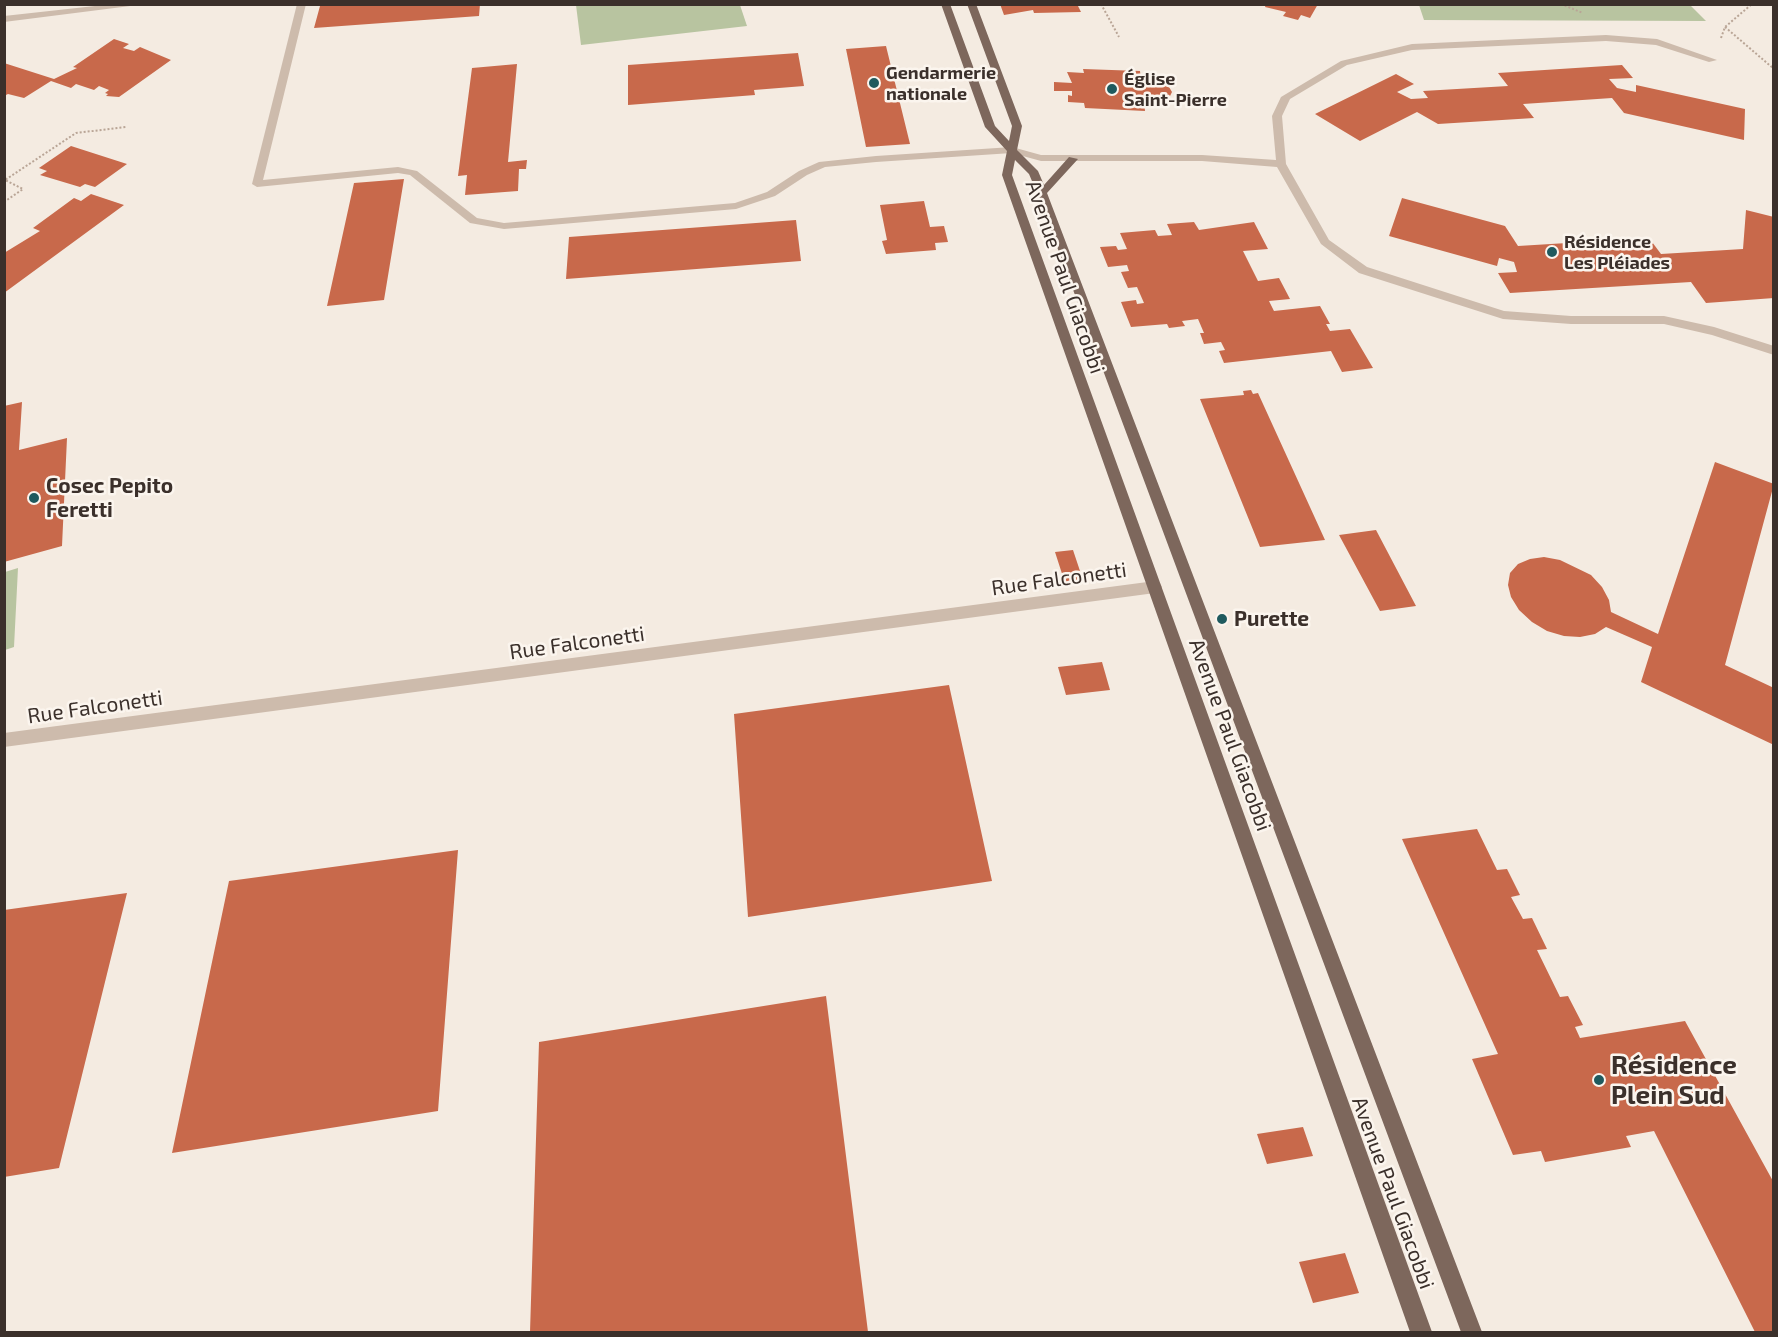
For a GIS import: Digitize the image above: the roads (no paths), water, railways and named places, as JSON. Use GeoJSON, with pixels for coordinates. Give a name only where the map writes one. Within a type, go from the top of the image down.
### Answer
{"type":"FeatureCollection","features":[{"type":"Feature","properties":{"kind":"main road","name":"Avenue Paul Giacobbi"},"geometry":{"type":"LineString","coordinates":[[945,4],[990,127],[1034,173],[1042,193],[1472,1332]]}},
{"type":"Feature","properties":{"kind":"main road","name":"Avenue Paul Giacobbi"},"geometry":{"type":"LineString","coordinates":[[971,4],[1017,126],[1007,175],[1420,1332]]}},
{"type":"Feature","properties":{"kind":"main road","name":"Avenue Paul Giacobbi"},"geometry":{"type":"LineString","coordinates":[[1042,193],[1073,159]]}},
{"type":"Feature","properties":{"kind":"street"},"geometry":{"type":"LineString","coordinates":[[4,19],[142,4]]}},
{"type":"Feature","properties":{"kind":"street"},"geometry":{"type":"LineString","coordinates":[[302,4],[257,184],[398,170],[413,173],[474,221],[504,226],[736,206],[771,194],[803,173],[823,164],[1012,150],[1041,158],[1202,158],[1281,164]]}},
{"type":"Feature","properties":{"kind":"street"},"geometry":{"type":"LineString","coordinates":[[1712,60],[1657,42],[1606,38],[1412,47],[1344,63],[1286,97],[1277,116],[1281,164],[1325,242],[1362,270],[1503,315],[1570,321],[1664,320],[1714,331],[1773,351]]}},
{"type":"Feature","properties":{"kind":"street","name":"Rue Falconetti"},"geometry":{"type":"LineString","coordinates":[[4,740],[1155,587]]}},
{"type":"Feature","properties":{"kind":"place","name":"Gendarmerie nationale"},"geometry":{"type":"Point","coordinates":[874,83]}},
{"type":"Feature","properties":{"kind":"place","name":"Église Saint-Pierre"},"geometry":{"type":"Point","coordinates":[1112,89]}},
{"type":"Feature","properties":{"kind":"place","name":"Résidence Les Pléiades"},"geometry":{"type":"Point","coordinates":[1552,252]}},
{"type":"Feature","properties":{"kind":"place","name":"Cosec Pepito Feretti"},"geometry":{"type":"Point","coordinates":[34,498]}},
{"type":"Feature","properties":{"kind":"place","name":"Purette"},"geometry":{"type":"Point","coordinates":[1222,619]}},
{"type":"Feature","properties":{"kind":"place","name":"Résidence Plein Sud"},"geometry":{"type":"Point","coordinates":[1599,1080]}}]}
